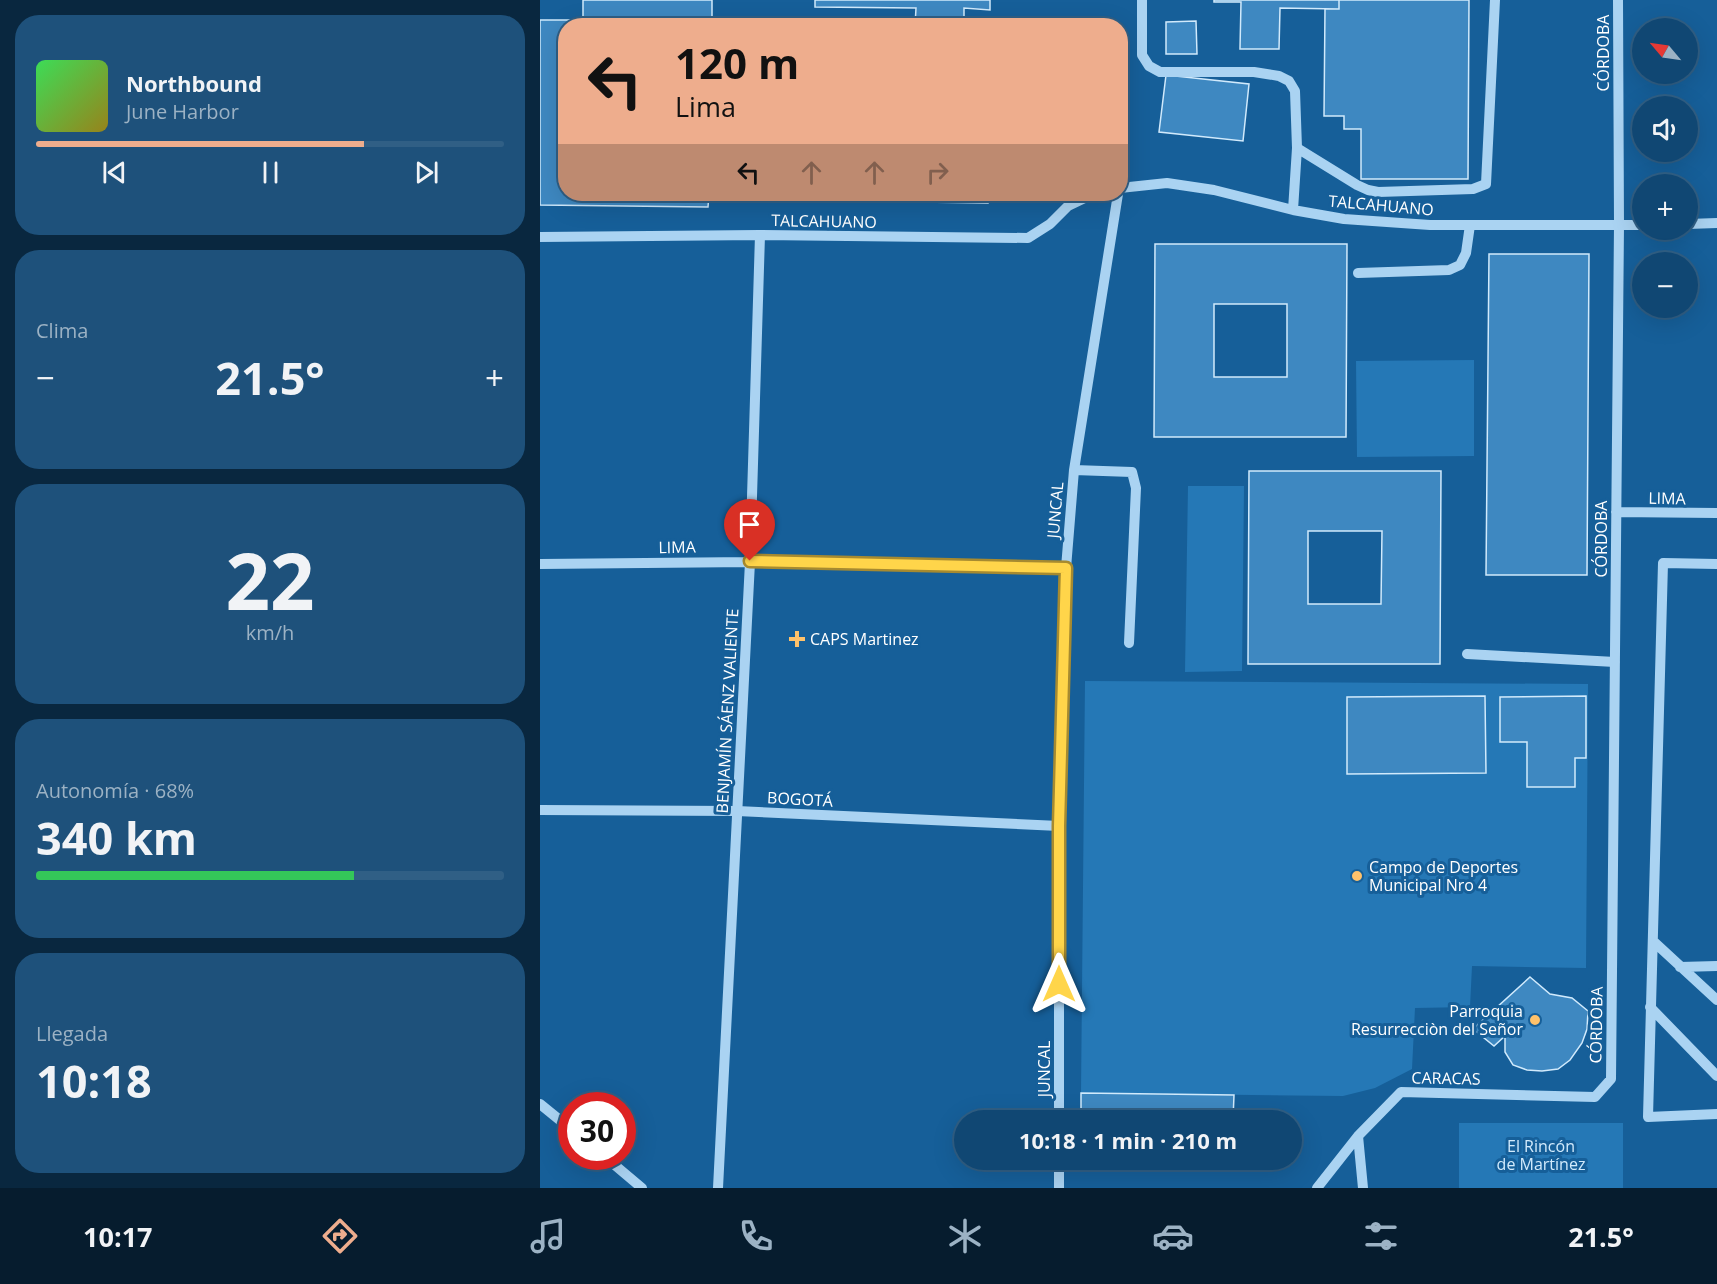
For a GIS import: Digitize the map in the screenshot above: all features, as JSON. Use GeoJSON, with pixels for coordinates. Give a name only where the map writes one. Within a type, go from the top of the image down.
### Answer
{"type":"FeatureCollection","features":[{"type":"Feature","properties":{"kind":"street"},"geometry":{"type":"LineString","coordinates":[[1142,0],[1142,55],[1149,66],[1160,72],[1254,72],[1279,76],[1289,81],[1295,91],[1297,148],[1293,210]]}},
{"type":"Feature","properties":{"kind":"street"},"geometry":{"type":"LineString","coordinates":[[1297,148],[1357,185],[1377,192],[1473,189],[1486,184],[1495,0]]}},
{"type":"Feature","properties":{"kind":"street","name":"CÓRDOBA"},"geometry":{"type":"LineString","coordinates":[[1611,1079],[1619,225],[1618,0]]}},
{"type":"Feature","properties":{"kind":"street","name":"TALCAHUANO"},"geometry":{"type":"LineString","coordinates":[[1128,187],[1167,183],[1214,190],[1293,210],[1344,219],[1430,225],[1632,225]]}},
{"type":"Feature","properties":{"kind":"street","name":"TALCAHUANO"},"geometry":{"type":"LineString","coordinates":[[540,237],[760,235],[1028,238],[1050,224],[1068,206],[1078,201]]}},
{"type":"Feature","properties":{"kind":"street","name":"JUNCAL"},"geometry":{"type":"LineString","coordinates":[[1059,1110],[1059,826],[1066,568],[1074,470],[1117,201]]}},
{"type":"Feature","properties":{"kind":"street"},"geometry":{"type":"LineString","coordinates":[[1698,224],[1717,223]]}},
{"type":"Feature","properties":{"kind":"street"},"geometry":{"type":"LineString","coordinates":[[1358,273],[1449,270],[1460,265],[1466,253],[1470,225]]}},
{"type":"Feature","properties":{"kind":"street","name":"BENJAMÍN SÁENZ VALIENTE"},"geometry":{"type":"LineString","coordinates":[[718,1188],[750,561],[760,235]]}},
{"type":"Feature","properties":{"kind":"street"},"geometry":{"type":"LineString","coordinates":[[1074,470],[1132,472],[1136,488],[1130,643]]}},
{"type":"Feature","properties":{"kind":"street","name":"LIMA"},"geometry":{"type":"LineString","coordinates":[[1616,512],[1717,513]]}},
{"type":"Feature","properties":{"kind":"street","name":"LIMA"},"geometry":{"type":"LineString","coordinates":[[540,564],[750,561],[1066,568]]}},
{"type":"Feature","properties":{"kind":"street"},"geometry":{"type":"LineString","coordinates":[[1717,564],[1663,563],[1648,1117],[1717,1114]]}},
{"type":"Feature","properties":{"kind":"street"},"geometry":{"type":"LineString","coordinates":[[1467,654],[1615,662]]}},
{"type":"Feature","properties":{"kind":"street","name":"BOGOTÁ"},"geometry":{"type":"LineString","coordinates":[[540,810],[737,811],[1059,826]]}},
{"type":"Feature","properties":{"kind":"street"},"geometry":{"type":"LineString","coordinates":[[1653,941],[1717,1000]]}},
{"type":"Feature","properties":{"kind":"street"},"geometry":{"type":"LineString","coordinates":[[1680,967],[1717,966]]}},
{"type":"Feature","properties":{"kind":"street"},"geometry":{"type":"LineString","coordinates":[[1650,1007],[1717,1076]]}},
{"type":"Feature","properties":{"kind":"street","name":"CARACAS"},"geometry":{"type":"LineString","coordinates":[[1317,1188],[1358,1136],[1401,1092],[1594,1096],[1611,1079]]}},
{"type":"Feature","properties":{"kind":"street"},"geometry":{"type":"LineString","coordinates":[[540,1104],[558,1119]]}},
{"type":"Feature","properties":{"kind":"street"},"geometry":{"type":"LineString","coordinates":[[1358,1136],[1363,1188]]}},
{"type":"Feature","properties":{"kind":"street"},"geometry":{"type":"LineString","coordinates":[[621,1170],[642,1188]]}},
{"type":"Feature","properties":{"kind":"street"},"geometry":{"type":"LineString","coordinates":[[1059,1170],[1059,1188]]}},
{"type":"Feature","properties":{"kind":"green space"},"geometry":{"type":"Polygon","coordinates":[[[1474,360],[1474,456],[1357,457],[1356,361],[1474,360]]]}},
{"type":"Feature","properties":{"kind":"green space"},"geometry":{"type":"Polygon","coordinates":[[[1188,486],[1244,486],[1242,671],[1185,672],[1188,486]]]}},
{"type":"Feature","properties":{"kind":"green space","name":"Campo de Deportes Municipal Nro 4"},"geometry":{"type":"Polygon","coordinates":[[[1085,681],[1588,684],[1586,968],[1472,966],[1470,1007],[1415,1008],[1412,1069],[1375,1088],[1343,1096],[1081,1093],[1085,681]]]}},
{"type":"Feature","properties":{"kind":"green space","name":"El Rincón de Martínez"},"geometry":{"type":"Polygon","coordinates":[[[1459,1123],[1623,1123],[1623,1188],[1459,1188],[1459,1123]]]}},
{"type":"Feature","properties":{"kind":"building"},"geometry":{"type":"Polygon","coordinates":[[[583,0],[712,0],[712,18],[583,18],[583,0]]]}},
{"type":"Feature","properties":{"kind":"building"},"geometry":{"type":"Polygon","coordinates":[[[815,0],[990,0],[990,10],[964,8],[964,18],[915,18],[916,8],[815,7],[815,0]]]}},
{"type":"Feature","properties":{"kind":"building"},"geometry":{"type":"Polygon","coordinates":[[[1214,0],[1339,0],[1339,9],[1280,8],[1279,49],[1240,49],[1241,2],[1214,2],[1214,0]]]}},
{"type":"Feature","properties":{"kind":"building"},"geometry":{"type":"Polygon","coordinates":[[[1339,0],[1469,0],[1468,179],[1361,179],[1361,129],[1344,129],[1344,116],[1324,116],[1325,9],[1339,9],[1339,0]]]}},
{"type":"Feature","properties":{"kind":"building"},"geometry":{"type":"Polygon","coordinates":[[[540,20],[558,20],[558,201],[708,201],[708,207],[540,205],[540,20]]]}},
{"type":"Feature","properties":{"kind":"building"},"geometry":{"type":"Polygon","coordinates":[[[1196,21],[1197,54],[1166,54],[1166,22],[1196,21]]]}},
{"type":"Feature","properties":{"kind":"building"},"geometry":{"type":"Polygon","coordinates":[[[1166,75],[1249,84],[1243,141],[1159,132],[1166,75]]]}},
{"type":"Feature","properties":{"kind":"building"},"geometry":{"type":"Polygon","coordinates":[[[849,201],[988,201],[988,203],[849,201]]]}},
{"type":"Feature","properties":{"kind":"building"},"geometry":{"type":"Polygon","coordinates":[[[1155,244],[1347,244],[1346,437],[1154,437],[1155,244]],[[1214,304],[1214,377],[1287,377],[1287,304],[1214,304]]]}},
{"type":"Feature","properties":{"kind":"building"},"geometry":{"type":"Polygon","coordinates":[[[1489,254],[1589,254],[1587,575],[1486,575],[1489,254]]]}},
{"type":"Feature","properties":{"kind":"building"},"geometry":{"type":"Polygon","coordinates":[[[1249,471],[1441,471],[1440,664],[1248,664],[1249,471]],[[1308,531],[1308,604],[1381,604],[1382,531],[1308,531]]]}},
{"type":"Feature","properties":{"kind":"building"},"geometry":{"type":"Polygon","coordinates":[[[1485,696],[1486,773],[1347,774],[1347,697],[1485,696]]]}},
{"type":"Feature","properties":{"kind":"building"},"geometry":{"type":"Polygon","coordinates":[[[1586,696],[1586,758],[1575,758],[1575,787],[1527,787],[1527,742],[1500,742],[1500,697],[1586,696]]]}},
{"type":"Feature","properties":{"kind":"building","name":"Parroquia Resurrecciòn del Señor"},"geometry":{"type":"Polygon","coordinates":[[[1530,977],[1550,994],[1572,998],[1588,1011],[1587,1029],[1582,1043],[1570,1060],[1558,1069],[1527,1070],[1513,1065],[1505,1052],[1505,1036],[1494,1046],[1473,1029],[1530,977]]]}},
{"type":"Feature","properties":{"kind":"building"},"geometry":{"type":"Polygon","coordinates":[[[1081,1093],[1234,1095],[1233,1110],[1081,1110],[1081,1093]]]}},
{"type":"Feature","properties":{"kind":"place","name":"CAPS Martinez"},"geometry":{"type":"Point","coordinates":[797,639]}},
{"type":"Feature","properties":{"kind":"place","name":"Campo de Deportes Municipal Nro 4"},"geometry":{"type":"Point","coordinates":[1357,876]}},
{"type":"Feature","properties":{"kind":"place","name":"Parroquia Resurrecciòn del Señor"},"geometry":{"type":"Point","coordinates":[1535,1020]}},
{"type":"Feature","properties":{"kind":"route"},"geometry":{"type":"LineString","coordinates":[[750,561],[1066,568],[1059,826],[1059,984]]}}]}
